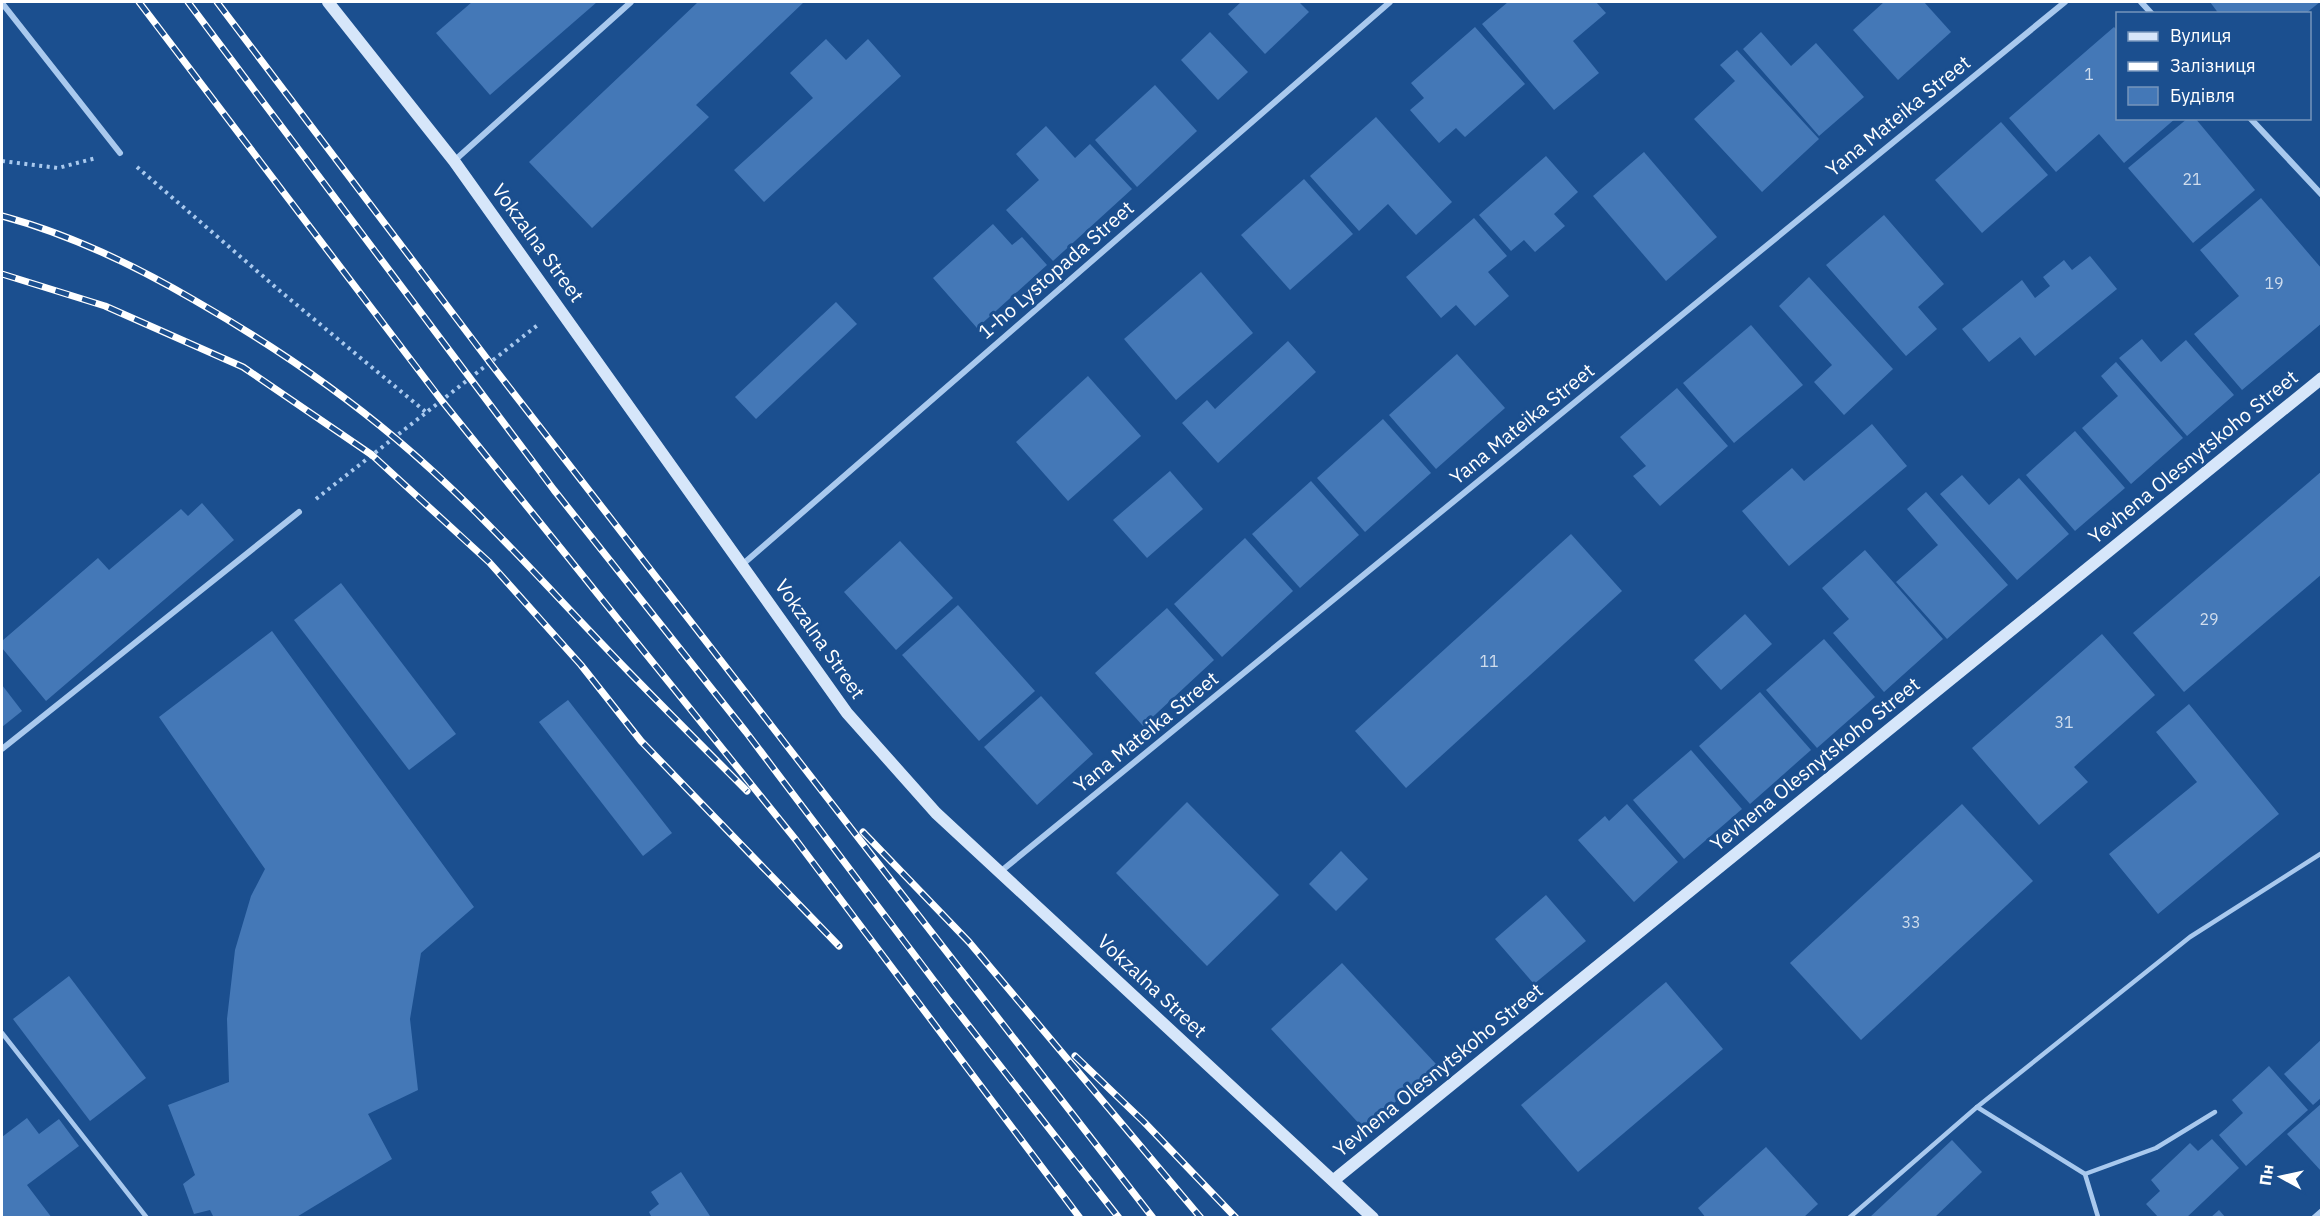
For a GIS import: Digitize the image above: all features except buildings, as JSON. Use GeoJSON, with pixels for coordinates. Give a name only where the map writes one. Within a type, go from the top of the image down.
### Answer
{"type":"FeatureCollection","features":[{"type":"Feature","properties":{"kind":"street","name":"Vokzalna Street"},"geometry":{"type":"LineString","coordinates":[[328,2],[454,161],[847,713],[936,813],[1373,1218]]}},
{"type":"Feature","properties":{"kind":"street"},"geometry":{"type":"LineString","coordinates":[[454,161],[631,2]]}},
{"type":"Feature","properties":{"kind":"street","name":"1-ho Lystopada Street"},"geometry":{"type":"LineString","coordinates":[[743,564],[1390,2]]}},
{"type":"Feature","properties":{"kind":"street","name":"Yana Mateika Street"},"geometry":{"type":"LineString","coordinates":[[1000,872],[2065,2]]}},
{"type":"Feature","properties":{"kind":"street"},"geometry":{"type":"LineString","coordinates":[[2,3],[120,153]]}},
{"type":"Feature","properties":{"kind":"street"},"geometry":{"type":"LineString","coordinates":[[2252,120],[2322,195]]}},
{"type":"Feature","properties":{"kind":"street","name":"Yevhena Olesnytskoho Street"},"geometry":{"type":"LineString","coordinates":[[1334,1180],[2322,378]]}},
{"type":"Feature","properties":{"kind":"street"},"geometry":{"type":"LineString","coordinates":[[2,749],[299,512]]}},
{"type":"Feature","properties":{"kind":"street"},"geometry":{"type":"LineString","coordinates":[[2314,1218],[2322,1210]]}},
{"type":"Feature","properties":{"kind":"lane"},"geometry":{"type":"LineString","coordinates":[[1849,1218],[1977,1107],[2190,937],[2322,854]]}},
{"type":"Feature","properties":{"kind":"lane"},"geometry":{"type":"LineString","coordinates":[[2,1033],[147,1218]]}},
{"type":"Feature","properties":{"kind":"lane"},"geometry":{"type":"LineString","coordinates":[[1977,1107],[2085,1174],[2098,1217]]}},
{"type":"Feature","properties":{"kind":"lane"},"geometry":{"type":"LineString","coordinates":[[2085,1174],[2156,1148],[2215,1112]]}},
{"type":"Feature","properties":{"kind":"path"},"geometry":{"type":"LineString","coordinates":[[2,161],[58,168],[120,153],[280,291],[427,412]]}},
{"type":"Feature","properties":{"kind":"path"},"geometry":{"type":"LineString","coordinates":[[299,512],[560,307]]}},
{"type":"Feature","properties":{"kind":"railway"},"geometry":{"type":"LineString","coordinates":[[139,2],[442,401],[796,840],[1080,1218]]}},
{"type":"Feature","properties":{"kind":"railway"},"geometry":{"type":"LineString","coordinates":[[188,2],[554,490],[746,732],[947,998],[1119,1218]]}},
{"type":"Feature","properties":{"kind":"railway"},"geometry":{"type":"LineString","coordinates":[[217,2],[491,364],[1153,1218]]}},
{"type":"Feature","properties":{"kind":"railway"},"geometry":{"type":"LineString","coordinates":[[2,216],[76,241],[148,275],[246,331],[298,364],[347,400],[395,438],[457,493],[747,791]]}},
{"type":"Feature","properties":{"kind":"railway"},"geometry":{"type":"LineString","coordinates":[[2,274],[105,306],[243,367],[372,455],[489,562],[581,665],[641,741],[839,946]]}},
{"type":"Feature","properties":{"kind":"railway"},"geometry":{"type":"LineString","coordinates":[[863,832],[969,942],[1201,1218]]}},
{"type":"Feature","properties":{"kind":"railway"},"geometry":{"type":"LineString","coordinates":[[1075,1056],[1144,1122],[1236,1218]]}}]}
